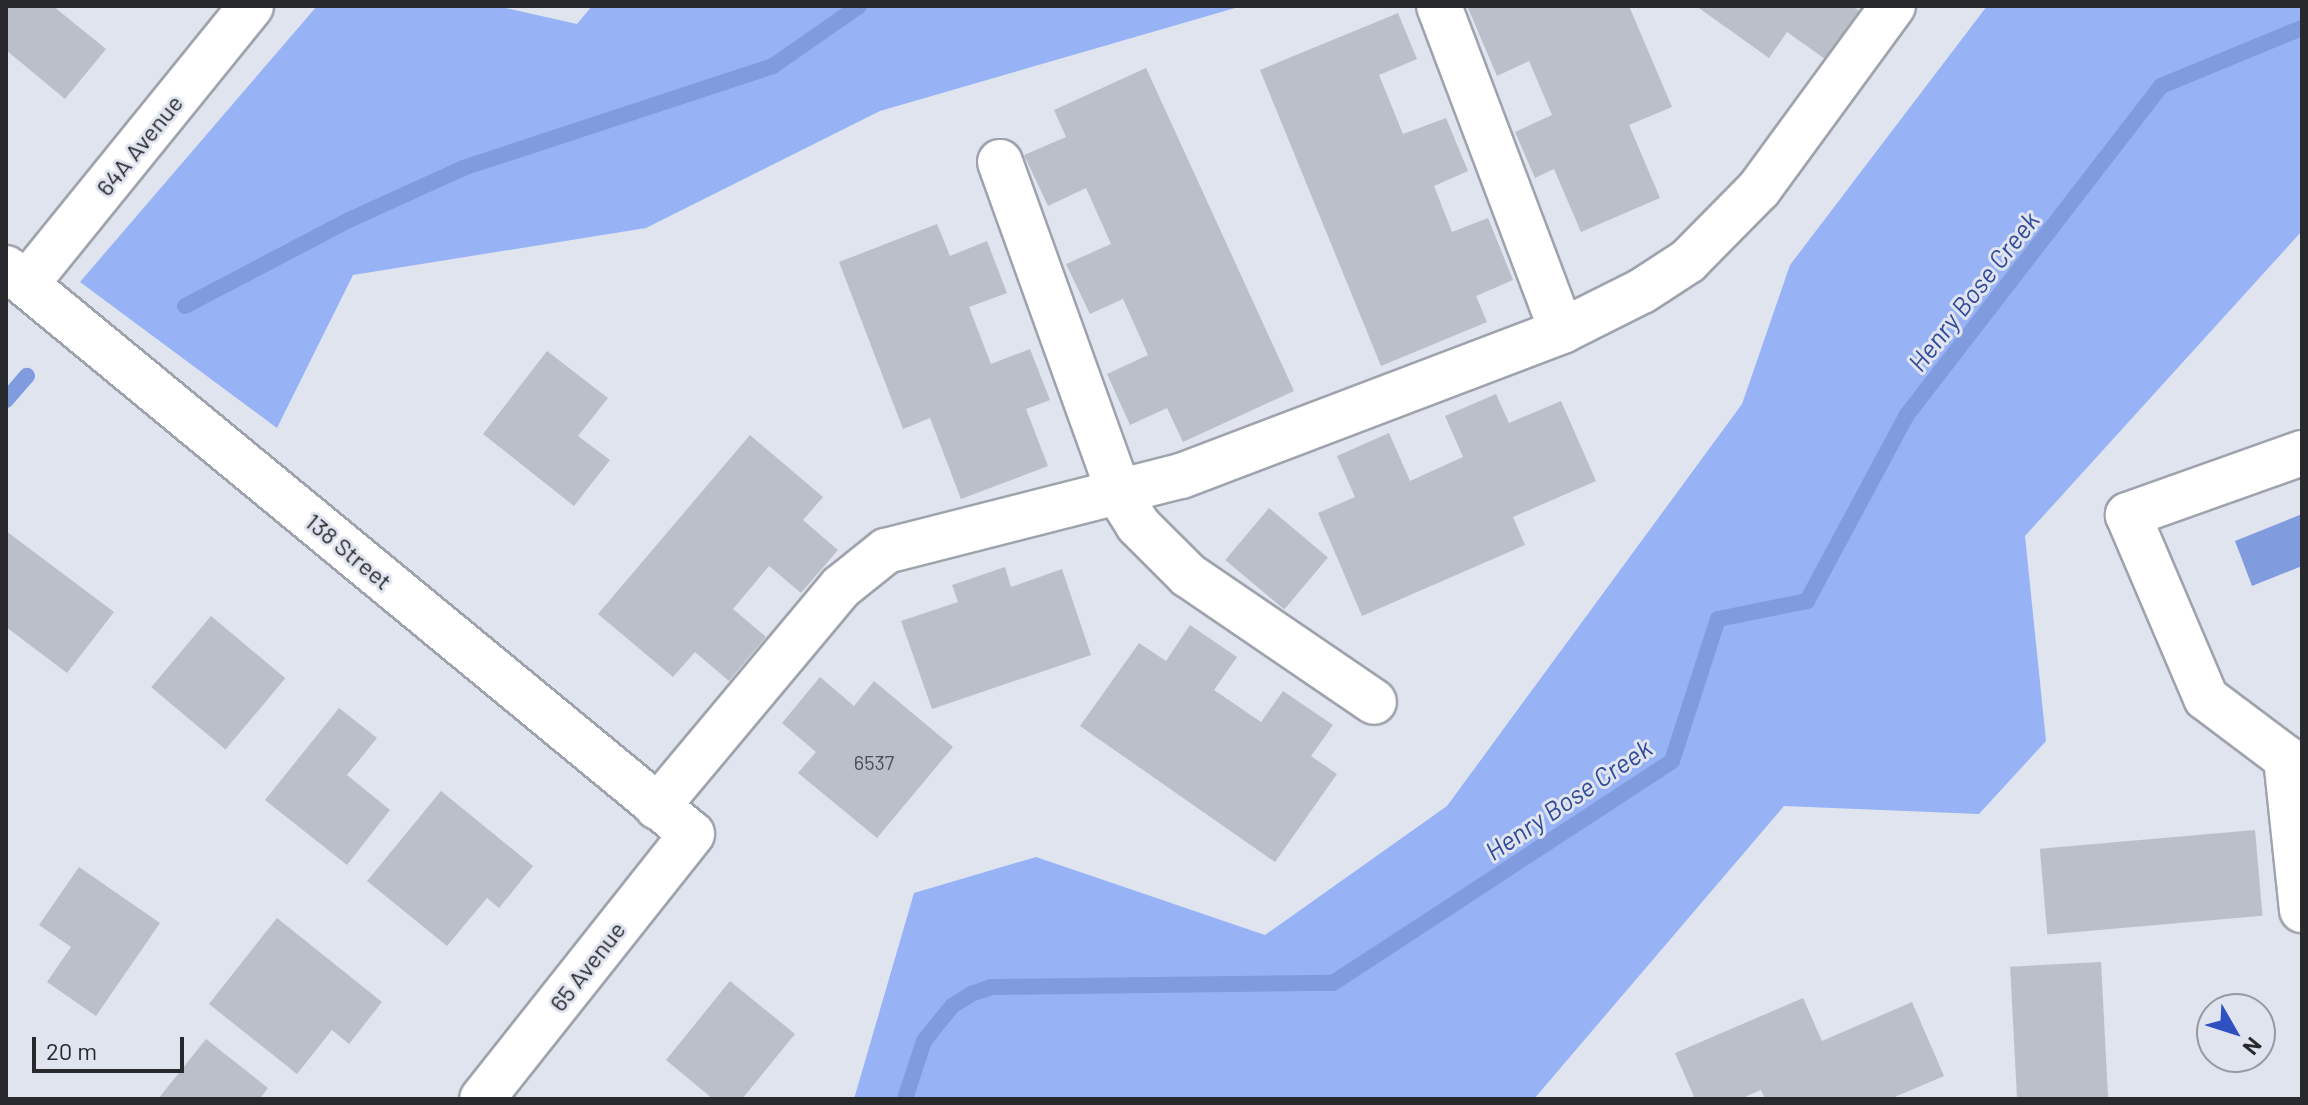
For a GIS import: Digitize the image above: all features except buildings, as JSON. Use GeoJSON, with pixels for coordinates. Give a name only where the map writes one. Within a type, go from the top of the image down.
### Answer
{"type":"FeatureCollection","features":[{"type":"Feature","properties":{"kind":"street","name":"64A Avenue"},"geometry":{"type":"LineString","coordinates":[[17,276],[251,6]]}},
{"type":"Feature","properties":{"kind":"street"},"geometry":{"type":"LineString","coordinates":[[1439,6],[1562,331]]}},
{"type":"Feature","properties":{"kind":"street"},"geometry":{"type":"LineString","coordinates":[[657,807],[860,569],[914,541],[1120,496],[1562,331],[1642,291],[1688,261],[1725,226],[1831,96],[1893,6]]}},
{"type":"Feature","properties":{"kind":"street"},"geometry":{"type":"LineString","coordinates":[[1000,162],[1120,496],[1153,543],[1188,575],[1374,702]]}},
{"type":"Feature","properties":{"kind":"street","name":"138 Street"},"geometry":{"type":"LineString","coordinates":[[17,276],[692,834]]}},
{"type":"Feature","properties":{"kind":"street"},"geometry":{"type":"LineString","coordinates":[[2302,453],[2128,515],[2206,698],[2286,758],[2302,910]]}},
{"type":"Feature","properties":{"kind":"street","name":"65 Avenue"},"geometry":{"type":"LineString","coordinates":[[482,1099],[692,834]]}},
{"type":"Feature","properties":{"kind":"shaded area"},"geometry":{"type":"Polygon","coordinates":[[[317,6],[497,6],[577,24],[592,6],[1242,6],[880,111],[646,228],[353,275],[277,428],[80,282],[317,6]]]}},
{"type":"Feature","properties":{"kind":"shaded area"},"geometry":{"type":"Polygon","coordinates":[[[1987,6],[2302,6],[2302,231],[2025,536],[2046,741],[1979,814],[1784,806],[1534,1099],[854,1099],[914,893],[1036,857],[1265,935],[1447,806],[1742,404],[1790,265],[1987,6]]]}},
{"type":"Feature","properties":{"kind":"shaded area"},"geometry":{"type":"Polygon","coordinates":[[[2302,514],[2302,566],[2252,586],[2235,541],[2302,514]]]}},
{"type":"Feature","properties":{"kind":"waterway"},"geometry":{"type":"LineString","coordinates":[[185,306],[349,220],[463,168],[773,66],[859,6]]}},
{"type":"Feature","properties":{"kind":"waterway","name":"Henry Bose Creek"},"geometry":{"type":"LineString","coordinates":[[905,1099],[924,1041],[952,1006],[971,994],[991,987],[1333,983],[1672,761],[1718,619],[1807,601],[1906,416],[2161,86],[2302,28]]}},
{"type":"Feature","properties":{"kind":"waterway"},"geometry":{"type":"LineString","coordinates":[[6,400],[27,376]]}}]}
